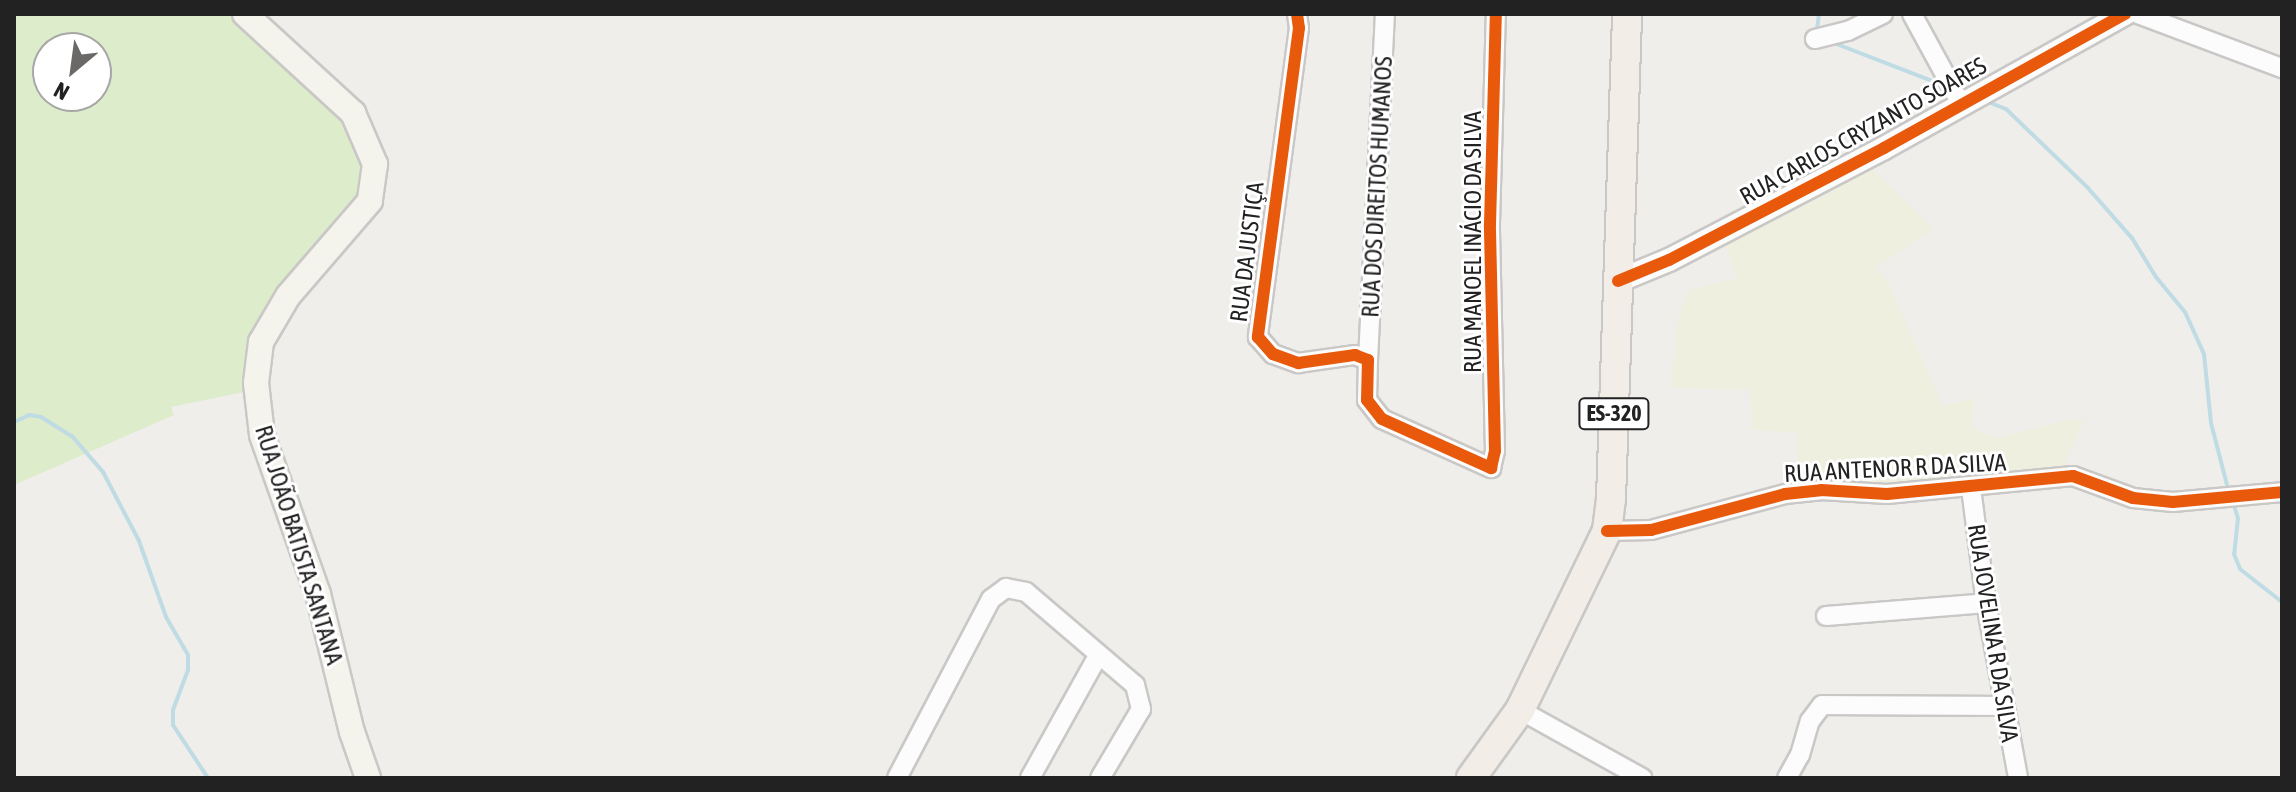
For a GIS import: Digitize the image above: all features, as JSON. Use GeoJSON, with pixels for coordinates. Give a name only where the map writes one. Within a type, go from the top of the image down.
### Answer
{"type":"FeatureCollection","features":[{"type":"Feature","properties":{"kind":"main road","name":"RUA JOÃO BATISTA SANTANA"},"geometry":{"type":"LineString","coordinates":[[245,14],[353,113],[375,164],[370,201],[288,296],[261,342],[256,383],[262,435],[318,594],[352,732],[368,778]]}},
{"type":"Feature","properties":{"kind":"main road","name":"ES-320"},"geometry":{"type":"LineString","coordinates":[[1471,778],[1520,710],[1607,531],[1627,14]]}},
{"type":"Feature","properties":{"kind":"street","name":"RUA DA JUSTIÇA"},"geometry":{"type":"LineString","coordinates":[[1297,14],[1299,28],[1258,337],[1273,354],[1298,363],[1355,355],[1368,360]]}},
{"type":"Feature","properties":{"kind":"street","name":"RUA DOS DIREITOS HUMANOS"},"geometry":{"type":"LineString","coordinates":[[1368,360],[1385,14]]}},
{"type":"Feature","properties":{"kind":"street","name":"RUA MANOEL INÁCIO DA SILVA"},"geometry":{"type":"LineString","coordinates":[[1368,360],[1367,400],[1382,419],[1491,468],[1496,437],[1490,224],[1496,14]]}},
{"type":"Feature","properties":{"kind":"street"},"geometry":{"type":"LineString","coordinates":[[1815,39],[1848,31],[1883,14]]}},
{"type":"Feature","properties":{"kind":"street"},"geometry":{"type":"LineString","coordinates":[[1912,14],[1961,104]]}},
{"type":"Feature","properties":{"kind":"street","name":"RUA CARLOS CRYZANTO SOARES"},"geometry":{"type":"LineString","coordinates":[[1618,281],[1683,253],[2125,14]]}},
{"type":"Feature","properties":{"kind":"street"},"geometry":{"type":"LineString","coordinates":[[2138,14],[2282,68]]}},
{"type":"Feature","properties":{"kind":"street","name":"RUA ANTENOR R DA SILVA"},"geometry":{"type":"LineString","coordinates":[[1607,531],[1651,530],[1785,494],[1821,490],[1887,494],[2073,476],[2133,498],[2173,502],[2282,492]]}},
{"type":"Feature","properties":{"kind":"street","name":"RUA JOVELINA R DA SILVA"},"geometry":{"type":"LineString","coordinates":[[1971,488],[1986,603],[2018,778]]}},
{"type":"Feature","properties":{"kind":"street"},"geometry":{"type":"LineString","coordinates":[[897,778],[991,599],[1006,588],[1026,592],[1135,685],[1141,709],[1100,778]]}},
{"type":"Feature","properties":{"kind":"street"},"geometry":{"type":"LineString","coordinates":[[1826,616],[1986,603]]}},
{"type":"Feature","properties":{"kind":"street"},"geometry":{"type":"LineString","coordinates":[[1030,778],[1098,656]]}},
{"type":"Feature","properties":{"kind":"street"},"geometry":{"type":"LineString","coordinates":[[1787,778],[1800,755],[1810,721],[1822,705],[2004,706]]}},
{"type":"Feature","properties":{"kind":"street"},"geometry":{"type":"LineString","coordinates":[[1520,710],[1642,778]]}},
{"type":"Feature","properties":{"kind":"green space"},"geometry":{"type":"Polygon","coordinates":[[[14,14],[246,14],[366,137],[360,198],[291,275],[262,314],[247,353],[244,392],[171,407],[174,415],[14,485],[14,14]]]}},
{"type":"Feature","properties":{"kind":"green space"},"geometry":{"type":"Polygon","coordinates":[[[1865,162],[1934,229],[1876,267],[1889,284],[1943,406],[1975,398],[1971,427],[1996,438],[2072,419],[2084,420],[2062,471],[1968,486],[1797,487],[1797,433],[1751,430],[1750,390],[1670,388],[1679,316],[1687,291],[1737,278],[1723,237],[1865,162]]]}},
{"type":"Feature","properties":{"kind":"waterway"},"geometry":{"type":"LineString","coordinates":[[1817,30],[1819,14]]}},
{"type":"Feature","properties":{"kind":"waterway"},"geometry":{"type":"LineString","coordinates":[[1834,43],[1932,81]]}},
{"type":"Feature","properties":{"kind":"waterway"},"geometry":{"type":"LineString","coordinates":[[1986,101],[2006,109],[2088,188],[2132,238],[2156,277],[2185,312],[2204,354],[2211,423],[2227,485]]}},
{"type":"Feature","properties":{"kind":"waterway"},"geometry":{"type":"LineString","coordinates":[[14,422],[29,415],[41,417],[72,436],[103,472],[139,541],[166,617],[188,655],[188,670],[173,710],[173,725],[208,778]]}},
{"type":"Feature","properties":{"kind":"waterway"},"geometry":{"type":"LineString","coordinates":[[2235,509],[2238,518],[2234,554],[2240,569],[2282,602]]}},
{"type":"Feature","properties":{"kind":"cycle path"},"geometry":{"type":"LineString","coordinates":[[1297,14],[1299,28],[1258,337],[1273,354],[1298,363],[1355,355],[1368,360],[1367,400],[1382,419],[1491,468],[1495,451],[1490,224],[1496,14]]}},
{"type":"Feature","properties":{"kind":"cycle path"},"geometry":{"type":"LineString","coordinates":[[1618,281],[1669,260],[1884,148],[2125,14]]}},
{"type":"Feature","properties":{"kind":"cycle path"},"geometry":{"type":"LineString","coordinates":[[1607,531],[1651,530],[1785,494],[1821,490],[1887,494],[2073,476],[2133,498],[2173,502],[2282,492]]}}]}
